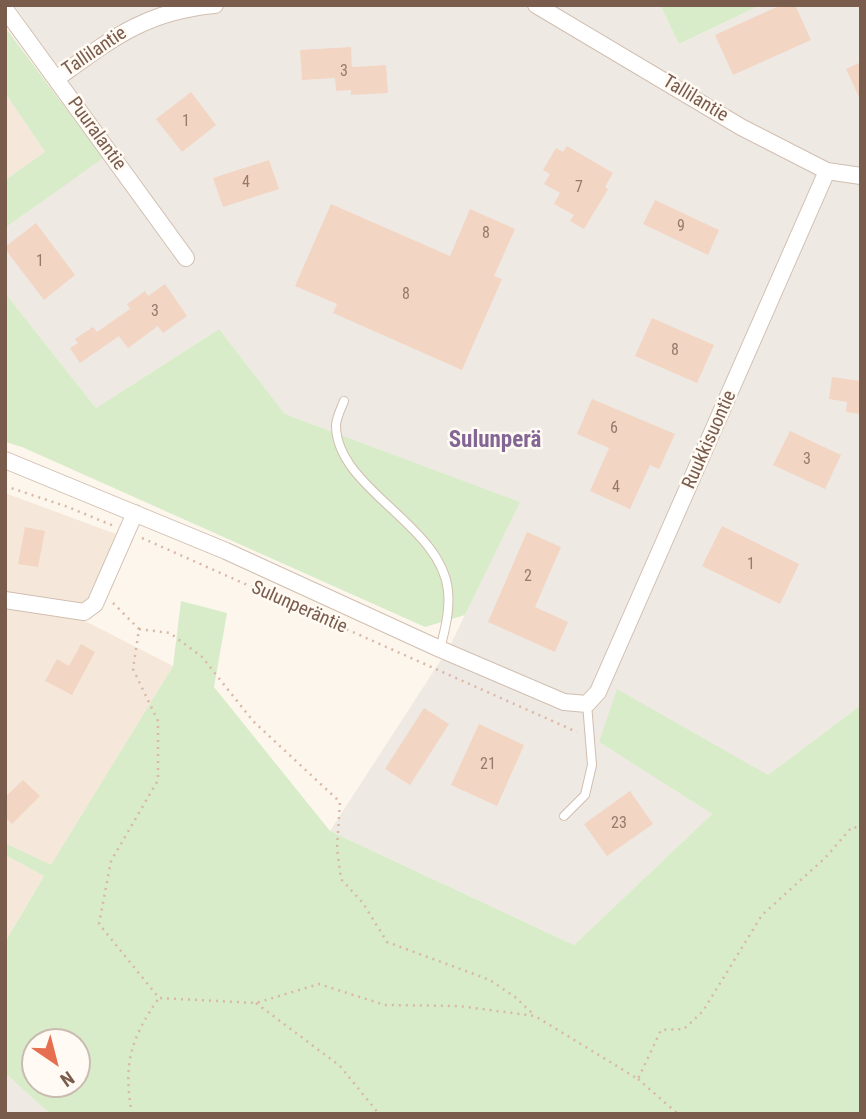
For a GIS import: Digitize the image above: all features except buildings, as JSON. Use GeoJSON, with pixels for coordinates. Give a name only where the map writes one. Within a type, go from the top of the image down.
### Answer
{"type":"FeatureCollection","features":[{"type":"Feature","properties":{"kind":"street","name":"Tallilantie"},"geometry":{"type":"LineString","coordinates":[[56,79],[119,33],[155,17],[215,5]]}},
{"type":"Feature","properties":{"kind":"street","name":"Tallilantie"},"geometry":{"type":"LineString","coordinates":[[536,5],[741,127],[827,171],[861,176]]}},
{"type":"Feature","properties":{"kind":"street","name":"Puuralantie"},"geometry":{"type":"LineString","coordinates":[[5,9],[186,258]]}},
{"type":"Feature","properties":{"kind":"street","name":"Ruukkisuontie"},"geometry":{"type":"LineString","coordinates":[[587,705],[598,692],[827,171]]}},
{"type":"Feature","properties":{"kind":"street","name":"Sulunperäntie"},"geometry":{"type":"LineString","coordinates":[[5,460],[226,551],[440,649],[564,702],[587,705]]}},
{"type":"Feature","properties":{"kind":"street"},"geometry":{"type":"LineString","coordinates":[[5,600],[84,612],[95,604],[135,513]]}},
{"type":"Feature","properties":{"kind":"lane"},"geometry":{"type":"LineString","coordinates":[[344,401],[335,424],[340,446],[356,473],[410,526],[439,562],[448,589],[447,621],[440,649]]}},
{"type":"Feature","properties":{"kind":"lane"},"geometry":{"type":"LineString","coordinates":[[564,816],[585,794],[592,765],[587,705]]}},
{"type":"Feature","properties":{"kind":"path","name":"Sulunperäntie"},"geometry":{"type":"LineString","coordinates":[[5,486],[68,506],[127,531],[590,737]]}},
{"type":"Feature","properties":{"kind":"path"},"geometry":{"type":"LineString","coordinates":[[101,591],[139,629],[170,633],[202,657],[253,721],[340,802],[337,848],[341,879],[363,903],[387,942],[490,980],[515,997],[535,1016],[638,1079],[678,1114]]}},
{"type":"Feature","properties":{"kind":"path"},"geometry":{"type":"LineString","coordinates":[[139,629],[133,669],[158,720],[158,780],[111,861],[99,923],[159,998],[256,1003],[319,984],[385,1005],[459,1006],[535,1016]]}},
{"type":"Feature","properties":{"kind":"path"},"geometry":{"type":"LineString","coordinates":[[638,1079],[661,1030],[684,1029],[703,1011],[762,915],[825,858],[852,827],[861,828]]}},
{"type":"Feature","properties":{"kind":"path"},"geometry":{"type":"LineString","coordinates":[[132,1114],[126,1083],[131,1050],[149,1012],[159,998]]}},
{"type":"Feature","properties":{"kind":"path"},"geometry":{"type":"LineString","coordinates":[[256,1003],[340,1066],[379,1114]]}},
{"type":"Feature","properties":{"kind":"shaded area"},"geometry":{"type":"Polygon","coordinates":[[[14,5],[660,5],[679,44],[761,5],[861,5],[861,705],[768,775],[599,742],[712,814],[574,945],[330,831],[450,646],[519,502],[285,414],[219,329],[96,408],[5,293],[5,228],[114,149],[14,5]]]}},
{"type":"Feature","properties":{"kind":"shaded area"},"geometry":{"type":"Polygon","coordinates":[[[5,93],[45,152],[5,180],[5,93]]]}},
{"type":"Feature","properties":{"kind":"shaded area"},"geometry":{"type":"Polygon","coordinates":[[[5,493],[116,534],[81,619],[173,666],[51,866],[5,843],[5,493]]]}},
{"type":"Feature","properties":{"kind":"shaded area"},"geometry":{"type":"Polygon","coordinates":[[[5,855],[44,876],[5,942],[5,855]]]}},
{"type":"Feature","properties":{"kind":"shaded area"},"geometry":{"type":"Polygon","coordinates":[[[5,1073],[21,1088],[21,1098],[32,1098],[50,1114],[5,1114],[5,1073]]]}},
{"type":"Feature","properties":{"kind":"green space"},"geometry":{"type":"Polygon","coordinates":[[[660,5],[761,5],[679,44],[660,5]]]}},
{"type":"Feature","properties":{"kind":"green space"},"geometry":{"type":"Polygon","coordinates":[[[5,27],[103,158],[5,228],[5,180],[45,152],[5,93],[5,27]]]}},
{"type":"Feature","properties":{"kind":"green space"},"geometry":{"type":"Polygon","coordinates":[[[5,293],[96,408],[219,329],[285,414],[520,502],[465,615],[425,627],[22,447],[5,442],[5,293]]]}},
{"type":"Feature","properties":{"kind":"green space"},"geometry":{"type":"Polygon","coordinates":[[[181,601],[227,613],[214,687],[330,831],[574,945],[712,814],[599,742],[617,689],[768,775],[861,705],[861,1114],[50,1114],[32,1098],[91,1098],[91,1028],[21,1028],[21,1088],[5,1073],[5,942],[44,876],[5,855],[5,843],[51,865],[173,666],[181,601]]]}},
{"type":"Feature","properties":{"kind":"district","name":"Sulunperä"},"geometry":{"type":"Point","coordinates":[495,441]}}]}
